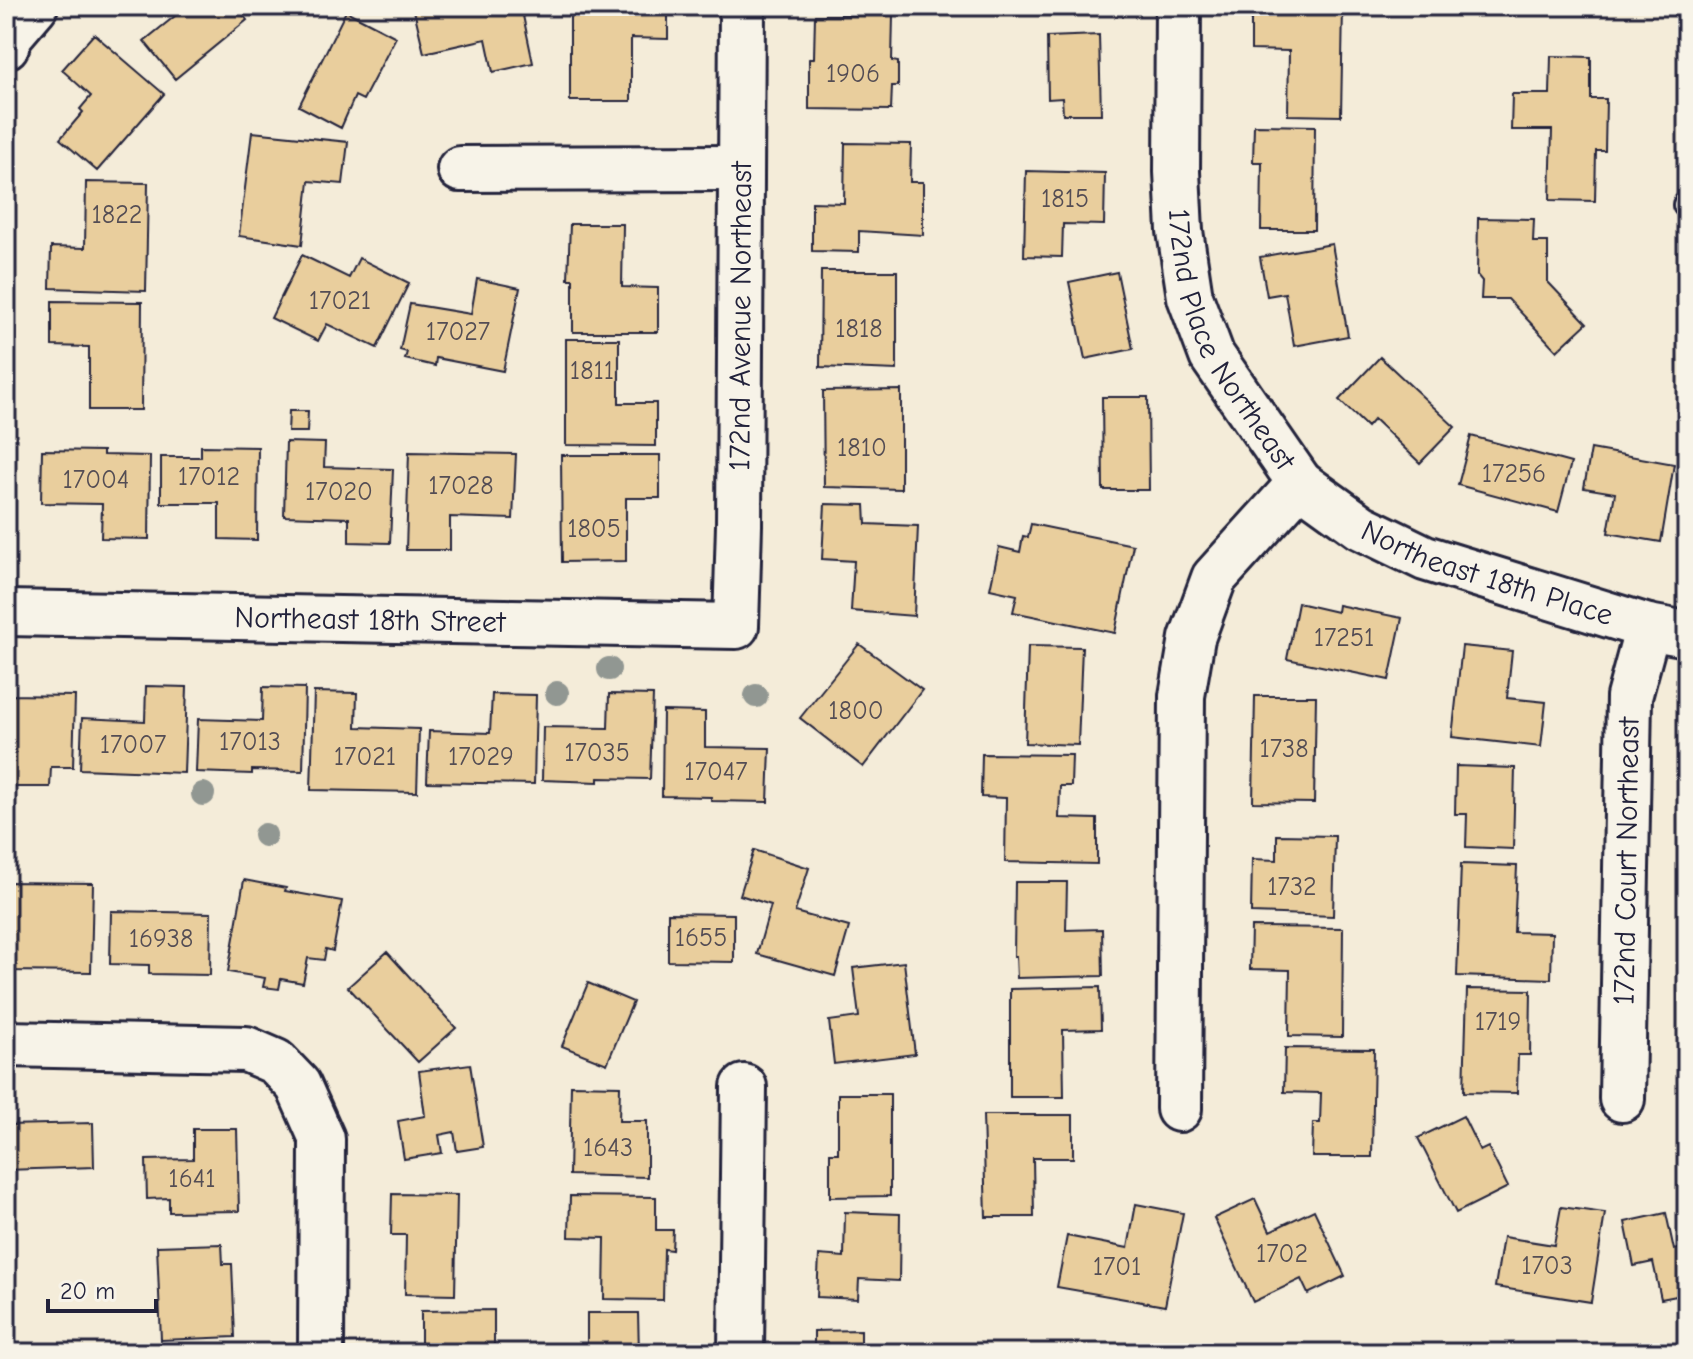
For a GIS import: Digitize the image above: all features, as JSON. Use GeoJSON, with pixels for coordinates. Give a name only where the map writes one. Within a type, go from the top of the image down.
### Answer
{"type":"FeatureCollection","features":[{"type":"Feature","properties":{"kind":"street","name":"172nd Avenue Northeast"},"geometry":{"type":"LineString","coordinates":[[736,626],[742,6]]}},
{"type":"Feature","properties":{"kind":"street","name":"172nd Place Northeast"},"geometry":{"type":"LineString","coordinates":[[1178,6],[1177,172],[1180,231],[1190,297],[1212,356],[1300,483],[1214,578],[1192,638],[1182,696],[1179,1109]]}},
{"type":"Feature","properties":{"kind":"street"},"geometry":{"type":"LineString","coordinates":[[460,169],[741,168]]}},
{"type":"Feature","properties":{"kind":"street","name":"Northeast 18th Place"},"geometry":{"type":"LineString","coordinates":[[1300,483],[1361,527],[1425,558],[1667,630]]}},
{"type":"Feature","properties":{"kind":"street","name":"Northeast 18th Street"},"geometry":{"type":"LineString","coordinates":[[6,613],[736,626]]}},
{"type":"Feature","properties":{"kind":"street","name":"172nd Court Northeast"},"geometry":{"type":"LineString","coordinates":[[1622,1099],[1629,697],[1667,630]]}},
{"type":"Feature","properties":{"kind":"street"},"geometry":{"type":"LineString","coordinates":[[6,1044],[246,1049],[276,1062],[298,1085],[322,1139],[321,1353]]}},
{"type":"Feature","properties":{"kind":"street"},"geometry":{"type":"LineString","coordinates":[[741,1353],[744,1087]]}},
{"type":"Feature","properties":{"kind":"building"},"geometry":{"type":"Polygon","coordinates":[[[183,6],[236,6],[247,20],[175,79],[144,41],[185,8],[183,6]]]}},
{"type":"Feature","properties":{"kind":"building"},"geometry":{"type":"Polygon","coordinates":[[[413,6],[521,6],[533,63],[493,72],[486,39],[424,53],[413,6]]]}},
{"type":"Feature","properties":{"kind":"building"},"geometry":{"type":"Polygon","coordinates":[[[570,6],[668,6],[668,39],[631,38],[631,101],[570,101],[570,6]]]}},
{"type":"Feature","properties":{"kind":"building"},"geometry":{"type":"Polygon","coordinates":[[[1251,6],[1343,7],[1341,116],[1288,115],[1289,51],[1251,50],[1251,6]]]}},
{"type":"Feature","properties":{"kind":"building"},"geometry":{"type":"Polygon","coordinates":[[[346,11],[396,37],[363,100],[355,96],[341,128],[299,106],[346,11]]]}},
{"type":"Feature","properties":{"kind":"building"},"geometry":{"type":"Polygon","coordinates":[[[815,15],[893,15],[892,61],[898,62],[898,86],[892,86],[891,110],[809,109],[809,59],[814,58],[815,15]]]}},
{"type":"Feature","properties":{"kind":"building"},"geometry":{"type":"Polygon","coordinates":[[[94,34],[164,94],[97,171],[60,139],[83,112],[80,109],[91,96],[62,70],[94,34]]]}},
{"type":"Feature","properties":{"kind":"building"},"geometry":{"type":"Polygon","coordinates":[[[1099,35],[1101,114],[1063,114],[1062,98],[1048,99],[1047,37],[1099,35]]]}},
{"type":"Feature","properties":{"kind":"building"},"geometry":{"type":"Polygon","coordinates":[[[1551,56],[1591,57],[1591,99],[1606,99],[1605,151],[1596,151],[1595,201],[1550,200],[1552,130],[1511,130],[1512,94],[1550,94],[1551,56]]]}},
{"type":"Feature","properties":{"kind":"building"},"geometry":{"type":"Polygon","coordinates":[[[1254,125],[1315,126],[1314,230],[1261,230],[1262,162],[1253,162],[1254,125]]]}},
{"type":"Feature","properties":{"kind":"building"},"geometry":{"type":"Polygon","coordinates":[[[252,132],[348,142],[343,184],[309,181],[302,245],[239,236],[252,132]]]}},
{"type":"Feature","properties":{"kind":"building"},"geometry":{"type":"Polygon","coordinates":[[[845,143],[911,144],[910,182],[923,182],[923,235],[859,231],[859,252],[812,251],[812,202],[844,203],[845,143]]]}},
{"type":"Feature","properties":{"kind":"building"},"geometry":{"type":"Polygon","coordinates":[[[1026,171],[1105,173],[1104,225],[1063,224],[1062,257],[1024,256],[1026,171]]]}},
{"type":"Feature","properties":{"kind":"building"},"geometry":{"type":"Polygon","coordinates":[[[86,182],[148,183],[146,291],[50,288],[51,247],[85,248],[86,182]]]}},
{"type":"Feature","properties":{"kind":"building"},"geometry":{"type":"Polygon","coordinates":[[[1478,218],[1534,219],[1533,242],[1548,242],[1548,282],[1587,323],[1557,351],[1508,299],[1481,299],[1482,281],[1477,275],[1478,218]]]}},
{"type":"Feature","properties":{"kind":"building"},"geometry":{"type":"Polygon","coordinates":[[[570,224],[623,224],[622,287],[658,288],[658,332],[573,332],[573,279],[568,279],[570,224]]]}},
{"type":"Feature","properties":{"kind":"building"},"geometry":{"type":"Polygon","coordinates":[[[1332,244],[1348,336],[1294,346],[1285,293],[1267,296],[1260,257],[1332,244]]]}},
{"type":"Feature","properties":{"kind":"building"},"geometry":{"type":"Polygon","coordinates":[[[302,255],[349,278],[359,258],[409,283],[377,348],[327,324],[318,341],[271,318],[302,255]]]}},
{"type":"Feature","properties":{"kind":"building"},"geometry":{"type":"Polygon","coordinates":[[[1687,264],[1687,305],[1677,302],[1687,264]]]}},
{"type":"Feature","properties":{"kind":"building"},"geometry":{"type":"Polygon","coordinates":[[[821,271],[897,271],[897,370],[820,367],[821,271]]]}},
{"type":"Feature","properties":{"kind":"building"},"geometry":{"type":"Polygon","coordinates":[[[1117,272],[1133,349],[1085,359],[1069,282],[1117,272]]]}},
{"type":"Feature","properties":{"kind":"building"},"geometry":{"type":"Polygon","coordinates":[[[477,279],[520,288],[503,371],[436,358],[435,366],[405,359],[407,352],[400,350],[410,304],[471,314],[477,279]]]}},
{"type":"Feature","properties":{"kind":"building"},"geometry":{"type":"Polygon","coordinates":[[[52,301],[142,302],[141,410],[89,410],[89,347],[52,346],[52,301]]]}},
{"type":"Feature","properties":{"kind":"building"},"geometry":{"type":"Polygon","coordinates":[[[566,339],[619,339],[619,403],[656,403],[656,446],[566,445],[566,339]]]}},
{"type":"Feature","properties":{"kind":"building"},"geometry":{"type":"Polygon","coordinates":[[[1380,357],[1455,427],[1420,463],[1374,419],[1367,427],[1339,400],[1380,357]]]}},
{"type":"Feature","properties":{"kind":"building"},"geometry":{"type":"Polygon","coordinates":[[[901,390],[901,489],[824,487],[823,391],[901,390]]]}},
{"type":"Feature","properties":{"kind":"building"},"geometry":{"type":"Polygon","coordinates":[[[1102,397],[1148,397],[1149,490],[1103,490],[1102,397]]]}},
{"type":"Feature","properties":{"kind":"building"},"geometry":{"type":"Polygon","coordinates":[[[289,411],[308,411],[307,432],[288,432],[289,411]]]}},
{"type":"Feature","properties":{"kind":"building"},"geometry":{"type":"Polygon","coordinates":[[[1471,436],[1571,463],[1558,512],[1458,485],[1471,436]]]}},
{"type":"Feature","properties":{"kind":"building"},"geometry":{"type":"Polygon","coordinates":[[[286,442],[325,443],[324,467],[393,469],[390,543],[349,542],[349,518],[284,516],[286,442]]]}},
{"type":"Feature","properties":{"kind":"building"},"geometry":{"type":"Polygon","coordinates":[[[201,446],[258,447],[257,540],[219,539],[219,503],[161,503],[161,457],[201,457],[201,446]]]}},
{"type":"Feature","properties":{"kind":"building"},"geometry":{"type":"Polygon","coordinates":[[[1591,449],[1674,464],[1661,542],[1608,533],[1615,493],[1584,488],[1591,449]]]}},
{"type":"Feature","properties":{"kind":"building"},"geometry":{"type":"Polygon","coordinates":[[[42,450],[150,456],[149,539],[101,538],[102,504],[41,503],[42,450]]]}},
{"type":"Feature","properties":{"kind":"building"},"geometry":{"type":"Polygon","coordinates":[[[409,452],[516,454],[513,519],[450,517],[450,550],[406,550],[409,452]]]}},
{"type":"Feature","properties":{"kind":"building"},"geometry":{"type":"Polygon","coordinates":[[[561,455],[660,455],[660,498],[626,498],[626,561],[562,562],[561,455]]]}},
{"type":"Feature","properties":{"kind":"building"},"geometry":{"type":"Polygon","coordinates":[[[825,504],[865,505],[866,524],[918,526],[914,616],[851,611],[854,561],[822,559],[825,504]]]}},
{"type":"Feature","properties":{"kind":"building"},"geometry":{"type":"Polygon","coordinates":[[[1031,524],[1133,545],[1115,633],[1013,612],[1017,595],[990,589],[999,547],[1020,552],[1023,536],[1028,537],[1031,524]]]}},
{"type":"Feature","properties":{"kind":"building"},"geometry":{"type":"Polygon","coordinates":[[[1298,603],[1337,612],[1338,605],[1402,618],[1389,680],[1287,659],[1298,603]]]}},
{"type":"Feature","properties":{"kind":"building"},"geometry":{"type":"Polygon","coordinates":[[[859,644],[922,690],[863,767],[800,718],[859,644]]]}},
{"type":"Feature","properties":{"kind":"building"},"geometry":{"type":"Polygon","coordinates":[[[1028,646],[1082,647],[1078,745],[1025,743],[1028,646]]]}},
{"type":"Feature","properties":{"kind":"building"},"geometry":{"type":"Polygon","coordinates":[[[1462,646],[1512,651],[1507,698],[1546,702],[1541,747],[1452,737],[1462,646]]]}},
{"type":"Feature","properties":{"kind":"building"},"geometry":{"type":"Polygon","coordinates":[[[6,681],[9,681],[8,695],[75,696],[73,767],[51,767],[50,787],[6,787],[6,681]]]}},
{"type":"Feature","properties":{"kind":"building"},"geometry":{"type":"Polygon","coordinates":[[[146,686],[187,687],[184,773],[80,769],[82,718],[145,721],[146,686]]]}},
{"type":"Feature","properties":{"kind":"building"},"geometry":{"type":"Polygon","coordinates":[[[263,687],[305,688],[303,771],[252,770],[252,774],[196,772],[198,719],[262,721],[263,687]]]}},
{"type":"Feature","properties":{"kind":"building"},"geometry":{"type":"Polygon","coordinates":[[[314,692],[357,693],[356,727],[419,729],[417,792],[311,790],[314,692]]]}},
{"type":"Feature","properties":{"kind":"building"},"geometry":{"type":"Polygon","coordinates":[[[492,694],[536,695],[534,784],[427,782],[429,731],[490,733],[492,694]]]}},
{"type":"Feature","properties":{"kind":"building"},"geometry":{"type":"Polygon","coordinates":[[[609,694],[653,695],[650,779],[598,778],[598,782],[542,780],[543,727],[608,728],[609,694]]]}},
{"type":"Feature","properties":{"kind":"building"},"geometry":{"type":"Polygon","coordinates":[[[1255,696],[1316,696],[1314,803],[1253,802],[1255,696]]]}},
{"type":"Feature","properties":{"kind":"building"},"geometry":{"type":"Polygon","coordinates":[[[663,711],[705,712],[705,747],[770,748],[768,802],[662,796],[663,711]]]}},
{"type":"Feature","properties":{"kind":"building"},"geometry":{"type":"Polygon","coordinates":[[[982,754],[1072,755],[1071,786],[1060,786],[1059,818],[1097,819],[1097,864],[1005,862],[1006,798],[981,797],[982,754]]]}},
{"type":"Feature","properties":{"kind":"building"},"geometry":{"type":"Polygon","coordinates":[[[1456,766],[1515,768],[1513,849],[1466,847],[1467,814],[1455,814],[1456,766]]]}},
{"type":"Feature","properties":{"kind":"building"},"geometry":{"type":"Polygon","coordinates":[[[1277,835],[1335,836],[1333,916],[1251,913],[1252,859],[1277,860],[1277,835]]]}},
{"type":"Feature","properties":{"kind":"building"},"geometry":{"type":"Polygon","coordinates":[[[754,850],[809,868],[795,912],[849,927],[835,976],[757,954],[771,905],[740,895],[754,850]]]}},
{"type":"Feature","properties":{"kind":"building"},"geometry":{"type":"Polygon","coordinates":[[[1461,864],[1517,866],[1514,932],[1552,933],[1551,979],[1457,976],[1461,864]]]}},
{"type":"Feature","properties":{"kind":"building"},"geometry":{"type":"Polygon","coordinates":[[[244,880],[342,901],[333,951],[326,949],[324,960],[308,958],[303,983],[281,979],[279,989],[263,987],[265,978],[228,972],[244,880]]]}},
{"type":"Feature","properties":{"kind":"building"},"geometry":{"type":"Polygon","coordinates":[[[6,882],[93,883],[91,972],[6,971],[6,882]]]}},
{"type":"Feature","properties":{"kind":"building"},"geometry":{"type":"Polygon","coordinates":[[[1015,882],[1067,882],[1066,930],[1102,929],[1103,976],[1017,978],[1014,956],[1015,882]]]}},
{"type":"Feature","properties":{"kind":"building"},"geometry":{"type":"Polygon","coordinates":[[[111,911],[211,913],[210,975],[149,974],[149,965],[110,964],[111,911]]]}},
{"type":"Feature","properties":{"kind":"building"},"geometry":{"type":"Polygon","coordinates":[[[668,913],[734,914],[734,962],[668,961],[668,913]]]}},
{"type":"Feature","properties":{"kind":"building"},"geometry":{"type":"Polygon","coordinates":[[[1251,927],[1343,928],[1342,1037],[1289,1036],[1290,970],[1250,969],[1251,927]]]}},
{"type":"Feature","properties":{"kind":"building"},"geometry":{"type":"Polygon","coordinates":[[[387,952],[456,1028],[418,1062],[348,987],[387,952]]]}},
{"type":"Feature","properties":{"kind":"building"},"geometry":{"type":"Polygon","coordinates":[[[904,962],[915,1054],[834,1064],[829,1021],[859,1017],[853,968],[904,962]]]}},
{"type":"Feature","properties":{"kind":"building"},"geometry":{"type":"Polygon","coordinates":[[[588,983],[633,1002],[607,1064],[562,1046],[588,983]]]}},
{"type":"Feature","properties":{"kind":"building"},"geometry":{"type":"Polygon","coordinates":[[[1100,987],[1101,1029],[1063,1030],[1064,1097],[1010,1097],[1010,989],[1100,987]]]}},
{"type":"Feature","properties":{"kind":"building"},"geometry":{"type":"Polygon","coordinates":[[[1467,989],[1531,990],[1530,1055],[1518,1055],[1517,1093],[1464,1092],[1467,989]]]}},
{"type":"Feature","properties":{"kind":"building"},"geometry":{"type":"Polygon","coordinates":[[[1285,1048],[1374,1049],[1372,1157],[1312,1157],[1313,1123],[1320,1123],[1321,1093],[1284,1092],[1285,1048]]]}},
{"type":"Feature","properties":{"kind":"building"},"geometry":{"type":"Polygon","coordinates":[[[470,1064],[483,1147],[457,1151],[454,1132],[439,1135],[442,1153],[404,1159],[398,1121],[425,1116],[419,1071],[470,1064]]]}},
{"type":"Feature","properties":{"kind":"building"},"geometry":{"type":"Polygon","coordinates":[[[571,1085],[620,1086],[619,1121],[647,1121],[647,1177],[569,1175],[571,1085]]]}},
{"type":"Feature","properties":{"kind":"building"},"geometry":{"type":"Polygon","coordinates":[[[838,1094],[890,1094],[890,1196],[830,1197],[830,1153],[838,1153],[838,1094]]]}},
{"type":"Feature","properties":{"kind":"building"},"geometry":{"type":"Polygon","coordinates":[[[983,1115],[1073,1115],[1073,1158],[1033,1158],[1034,1217],[986,1217],[983,1115]]]}},
{"type":"Feature","properties":{"kind":"building"},"geometry":{"type":"Polygon","coordinates":[[[1463,1116],[1480,1151],[1488,1147],[1508,1187],[1456,1213],[1418,1138],[1463,1116]]]}},
{"type":"Feature","properties":{"kind":"building"},"geometry":{"type":"Polygon","coordinates":[[[93,1123],[94,1167],[6,1170],[6,1125],[93,1123]]]}},
{"type":"Feature","properties":{"kind":"building"},"geometry":{"type":"Polygon","coordinates":[[[193,1129],[237,1129],[239,1211],[169,1212],[169,1198],[147,1199],[146,1160],[193,1159],[193,1129]]]}},
{"type":"Feature","properties":{"kind":"building"},"geometry":{"type":"Polygon","coordinates":[[[392,1194],[457,1195],[455,1295],[405,1294],[406,1235],[391,1235],[392,1194]]]}},
{"type":"Feature","properties":{"kind":"building"},"geometry":{"type":"Polygon","coordinates":[[[570,1196],[656,1197],[656,1230],[673,1230],[672,1250],[664,1249],[663,1300],[604,1299],[605,1238],[569,1237],[570,1196]]]}},
{"type":"Feature","properties":{"kind":"building"},"geometry":{"type":"Polygon","coordinates":[[[1255,1199],[1270,1231],[1314,1210],[1345,1276],[1308,1294],[1301,1279],[1253,1302],[1214,1218],[1255,1199]]]}},
{"type":"Feature","properties":{"kind":"building"},"geometry":{"type":"Polygon","coordinates":[[[1136,1204],[1183,1213],[1165,1306],[1057,1287],[1067,1236],[1128,1248],[1136,1204]]]}},
{"type":"Feature","properties":{"kind":"building"},"geometry":{"type":"Polygon","coordinates":[[[1561,1207],[1605,1213],[1591,1302],[1495,1287],[1503,1237],[1554,1245],[1561,1207]]]}},
{"type":"Feature","properties":{"kind":"building"},"geometry":{"type":"Polygon","coordinates":[[[845,1212],[900,1214],[899,1281],[859,1279],[858,1299],[817,1297],[819,1255],[844,1257],[845,1212]]]}},
{"type":"Feature","properties":{"kind":"building"},"geometry":{"type":"Polygon","coordinates":[[[1666,1213],[1674,1250],[1687,1247],[1687,1294],[1661,1299],[1653,1262],[1634,1266],[1625,1222],[1666,1213]]]}},
{"type":"Feature","properties":{"kind":"building"},"geometry":{"type":"Polygon","coordinates":[[[222,1244],[223,1264],[232,1264],[235,1337],[161,1340],[157,1246],[222,1244]]]}},
{"type":"Feature","properties":{"kind":"building"},"geometry":{"type":"Polygon","coordinates":[[[494,1310],[494,1353],[421,1353],[421,1311],[494,1310]]]}},
{"type":"Feature","properties":{"kind":"building"},"geometry":{"type":"Polygon","coordinates":[[[587,1313],[638,1313],[639,1353],[587,1353],[587,1313]]]}},
{"type":"Feature","properties":{"kind":"building"},"geometry":{"type":"Polygon","coordinates":[[[861,1330],[861,1348],[878,1348],[878,1353],[814,1353],[814,1331],[861,1330]]]}}]}
